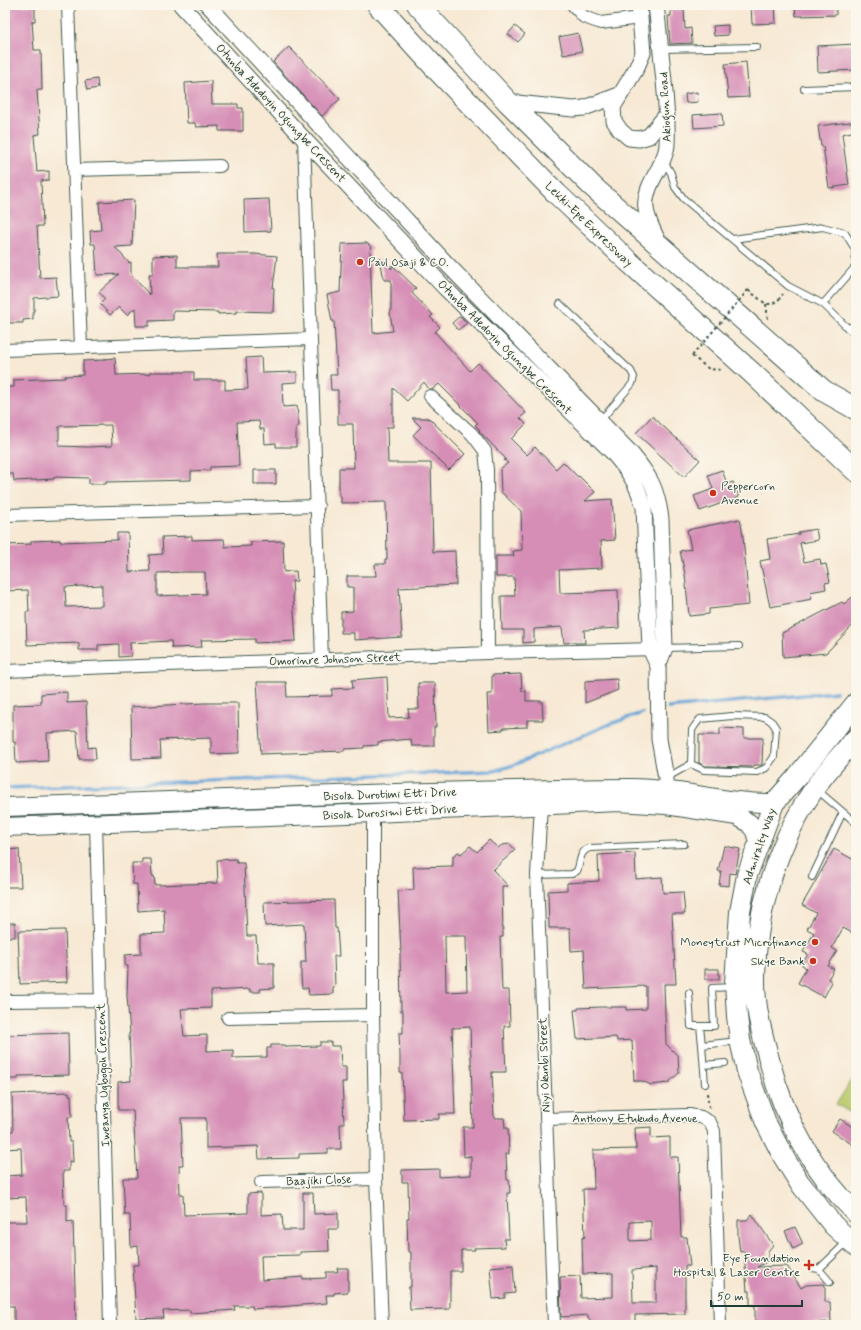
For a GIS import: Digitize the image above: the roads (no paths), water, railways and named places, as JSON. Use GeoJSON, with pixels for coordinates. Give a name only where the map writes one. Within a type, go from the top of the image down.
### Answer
{"type":"FeatureCollection","features":[{"type":"Feature","properties":{"kind":"highway","name":"Lekki-Epe Expressway"},"geometry":{"type":"LineString","coordinates":[[378,5],[557,194],[628,261],[751,372],[856,471]]}},
{"type":"Feature","properties":{"kind":"highway"},"geometry":{"type":"LineString","coordinates":[[418,5],[508,102],[592,186],[824,391],[856,424]]}},
{"type":"Feature","properties":{"kind":"highway"},"geometry":{"type":"LineString","coordinates":[[751,372],[856,454]]}},
{"type":"Feature","properties":{"kind":"highway"},"geometry":{"type":"LineString","coordinates":[[824,391],[856,409]]}},
{"type":"Feature","properties":{"kind":"main road","name":"Admiralty Way"},"geometry":{"type":"LineString","coordinates":[[853,1241],[832,1224],[812,1200],[783,1156],[766,1123],[746,1071],[740,1040],[735,987],[740,912],[747,875],[774,802],[796,778],[856,703]]}},
{"type":"Feature","properties":{"kind":"main road","name":"Admiralty Way"},"geometry":{"type":"LineString","coordinates":[[856,738],[814,788],[799,814],[773,871],[766,896],[756,953],[755,984],[757,1013],[774,1079],[785,1110],[802,1144],[823,1176],[841,1198],[856,1213]]}},
{"type":"Feature","properties":{"kind":"main road","name":"Bisola Durotimi Etti Drive"},"geometry":{"type":"LineString","coordinates":[[5,807],[537,788],[638,788],[684,792],[745,803],[774,802]]}},
{"type":"Feature","properties":{"kind":"main road","name":"Bisola Durosimi Etti Drive"},"geometry":{"type":"LineString","coordinates":[[5,827],[618,802],[667,791],[737,816],[749,823],[755,831],[759,845]]}},
{"type":"Feature","properties":{"kind":"street"},"geometry":{"type":"LineString","coordinates":[[68,5],[81,347]]}},
{"type":"Feature","properties":{"kind":"street","name":"Otunba Adedoyin Ogungbe Crescent"},"geometry":{"type":"LineString","coordinates":[[181,5],[304,139],[445,288],[612,452],[628,471],[638,489],[644,507],[657,649],[660,739],[667,791]]}},
{"type":"Feature","properties":{"kind":"street","name":"Otunba Adedoyin Ogungbe Crescent"},"geometry":{"type":"LineString","coordinates":[[208,5],[448,265],[630,452],[642,467],[651,480],[658,500],[661,519],[657,649]]}},
{"type":"Feature","properties":{"kind":"street"},"geometry":{"type":"LineString","coordinates":[[573,5],[584,17],[601,23],[640,12],[643,53],[636,69],[613,107],[614,121],[620,130],[629,138],[639,139],[649,136],[667,114]]}},
{"type":"Feature","properties":{"kind":"street","name":"Akiogun Road"},"geometry":{"type":"LineString","coordinates":[[656,5],[667,114],[667,146],[663,160],[651,181],[646,194],[645,208],[649,221],[662,249]]}},
{"type":"Feature","properties":{"kind":"street"},"geometry":{"type":"LineString","coordinates":[[508,102],[573,109],[584,108],[619,95]]}},
{"type":"Feature","properties":{"kind":"street"},"geometry":{"type":"LineString","coordinates":[[304,139],[318,506],[322,660]]}},
{"type":"Feature","properties":{"kind":"street"},"geometry":{"type":"LineString","coordinates":[[74,170],[220,166]]}},
{"type":"Feature","properties":{"kind":"street"},"geometry":{"type":"LineString","coordinates":[[5,350],[312,340]]}},
{"type":"Feature","properties":{"kind":"street"},"geometry":{"type":"LineString","coordinates":[[510,352],[522,340]]}},
{"type":"Feature","properties":{"kind":"street"},"geometry":{"type":"LineString","coordinates":[[430,396],[472,434],[485,451],[487,470],[488,653]]}},
{"type":"Feature","properties":{"kind":"street"},"geometry":{"type":"LineString","coordinates":[[5,515],[318,506]]}},
{"type":"Feature","properties":{"kind":"street","name":"Omorinre Johnson Street"},"geometry":{"type":"LineString","coordinates":[[5,671],[488,653],[657,649]]}},
{"type":"Feature","properties":{"kind":"street","name":"Niyi Okunbi Street"},"geometry":{"type":"LineString","coordinates":[[541,805],[537,875],[554,1325]]}},
{"type":"Feature","properties":{"kind":"street"},"geometry":{"type":"LineString","coordinates":[[373,813],[373,1015],[376,1179],[382,1325]]}},
{"type":"Feature","properties":{"kind":"street","name":"Iweanya Ugbogoh Crescent"},"geometry":{"type":"LineString","coordinates":[[96,824],[110,1325]]}},
{"type":"Feature","properties":{"kind":"street"},"geometry":{"type":"LineString","coordinates":[[5,1001],[101,1000]]}},
{"type":"Feature","properties":{"kind":"street"},"geometry":{"type":"LineString","coordinates":[[228,1018],[373,1015]]}},
{"type":"Feature","properties":{"kind":"street","name":"Anthony Etukudo Avenue"},"geometry":{"type":"LineString","coordinates":[[546,1119],[689,1115],[701,1117],[710,1122],[714,1132],[720,1325]]}},
{"type":"Feature","properties":{"kind":"street","name":"Baajiki Close"},"geometry":{"type":"LineString","coordinates":[[261,1182],[376,1179]]}},
{"type":"Feature","properties":{"kind":"lane"},"geometry":{"type":"LineString","coordinates":[[660,49],[757,47]]}},
{"type":"Feature","properties":{"kind":"lane"},"geometry":{"type":"LineString","coordinates":[[804,89],[856,87]]}},
{"type":"Feature","properties":{"kind":"lane"},"geometry":{"type":"LineString","coordinates":[[663,160],[671,173],[675,187],[684,199],[788,286],[823,304],[856,336]]}},
{"type":"Feature","properties":{"kind":"lane"},"geometry":{"type":"LineString","coordinates":[[732,239],[823,228],[845,233],[855,249],[856,266],[823,304]]}},
{"type":"Feature","properties":{"kind":"lane"},"geometry":{"type":"LineString","coordinates":[[560,304],[631,371],[634,377],[632,384],[600,421]]}},
{"type":"Feature","properties":{"kind":"lane"},"geometry":{"type":"LineString","coordinates":[[847,328],[856,325]]}},
{"type":"Feature","properties":{"kind":"lane"},"geometry":{"type":"LineString","coordinates":[[657,649],[738,646]]}},
{"type":"Feature","properties":{"kind":"lane"},"geometry":{"type":"LineString","coordinates":[[667,791],[691,764],[692,730],[700,719],[732,716],[765,717],[772,722],[776,728],[774,757],[766,768],[757,772],[704,770],[691,764]]}},
{"type":"Feature","properties":{"kind":"lane"},"geometry":{"type":"LineString","coordinates":[[814,788],[856,823]]}},
{"type":"Feature","properties":{"kind":"lane"},"geometry":{"type":"LineString","coordinates":[[812,877],[843,812]]}},
{"type":"Feature","properties":{"kind":"lane"},"geometry":{"type":"LineString","coordinates":[[537,875],[572,874],[577,871],[581,854],[584,850],[590,848],[684,844]]}},
{"type":"Feature","properties":{"kind":"lane"},"geometry":{"type":"LineString","coordinates":[[689,993],[691,1026],[714,1026],[712,988],[735,987]]}},
{"type":"Feature","properties":{"kind":"lane"},"geometry":{"type":"LineString","coordinates":[[700,1026],[705,1084]]}},
{"type":"Feature","properties":{"kind":"lane"},"geometry":{"type":"LineString","coordinates":[[702,1045],[740,1040]]}},
{"type":"Feature","properties":{"kind":"lane"},"geometry":{"type":"LineString","coordinates":[[704,1065],[725,1063]]}},
{"type":"Feature","properties":{"kind":"lane"},"geometry":{"type":"LineString","coordinates":[[830,1282],[816,1268],[853,1241]]}},
{"type":"Feature","properties":{"kind":"waterway"},"geometry":{"type":"LineString","coordinates":[[668,708],[836,692]]}},
{"type":"Feature","properties":{"kind":"waterway"},"geometry":{"type":"LineString","coordinates":[[5,788],[494,771],[514,765],[610,724],[642,713]]}},
{"type":"Feature","properties":{"kind":"place","name":"Paul Osaji & CO."},"geometry":{"type":"Point","coordinates":[360,262]}},
{"type":"Feature","properties":{"kind":"place","name":"Peppercorn Avenue"},"geometry":{"type":"Point","coordinates":[713,493]}},
{"type":"Feature","properties":{"kind":"place","name":"Moneytrust Microfinance"},"geometry":{"type":"Point","coordinates":[815,942]}},
{"type":"Feature","properties":{"kind":"place","name":"Skye Bank"},"geometry":{"type":"Point","coordinates":[813,961]}},
{"type":"Feature","properties":{"kind":"place","name":"Eye Foundation Hospital & Laser Centre"},"geometry":{"type":"Point","coordinates":[809,1265]}}]}
